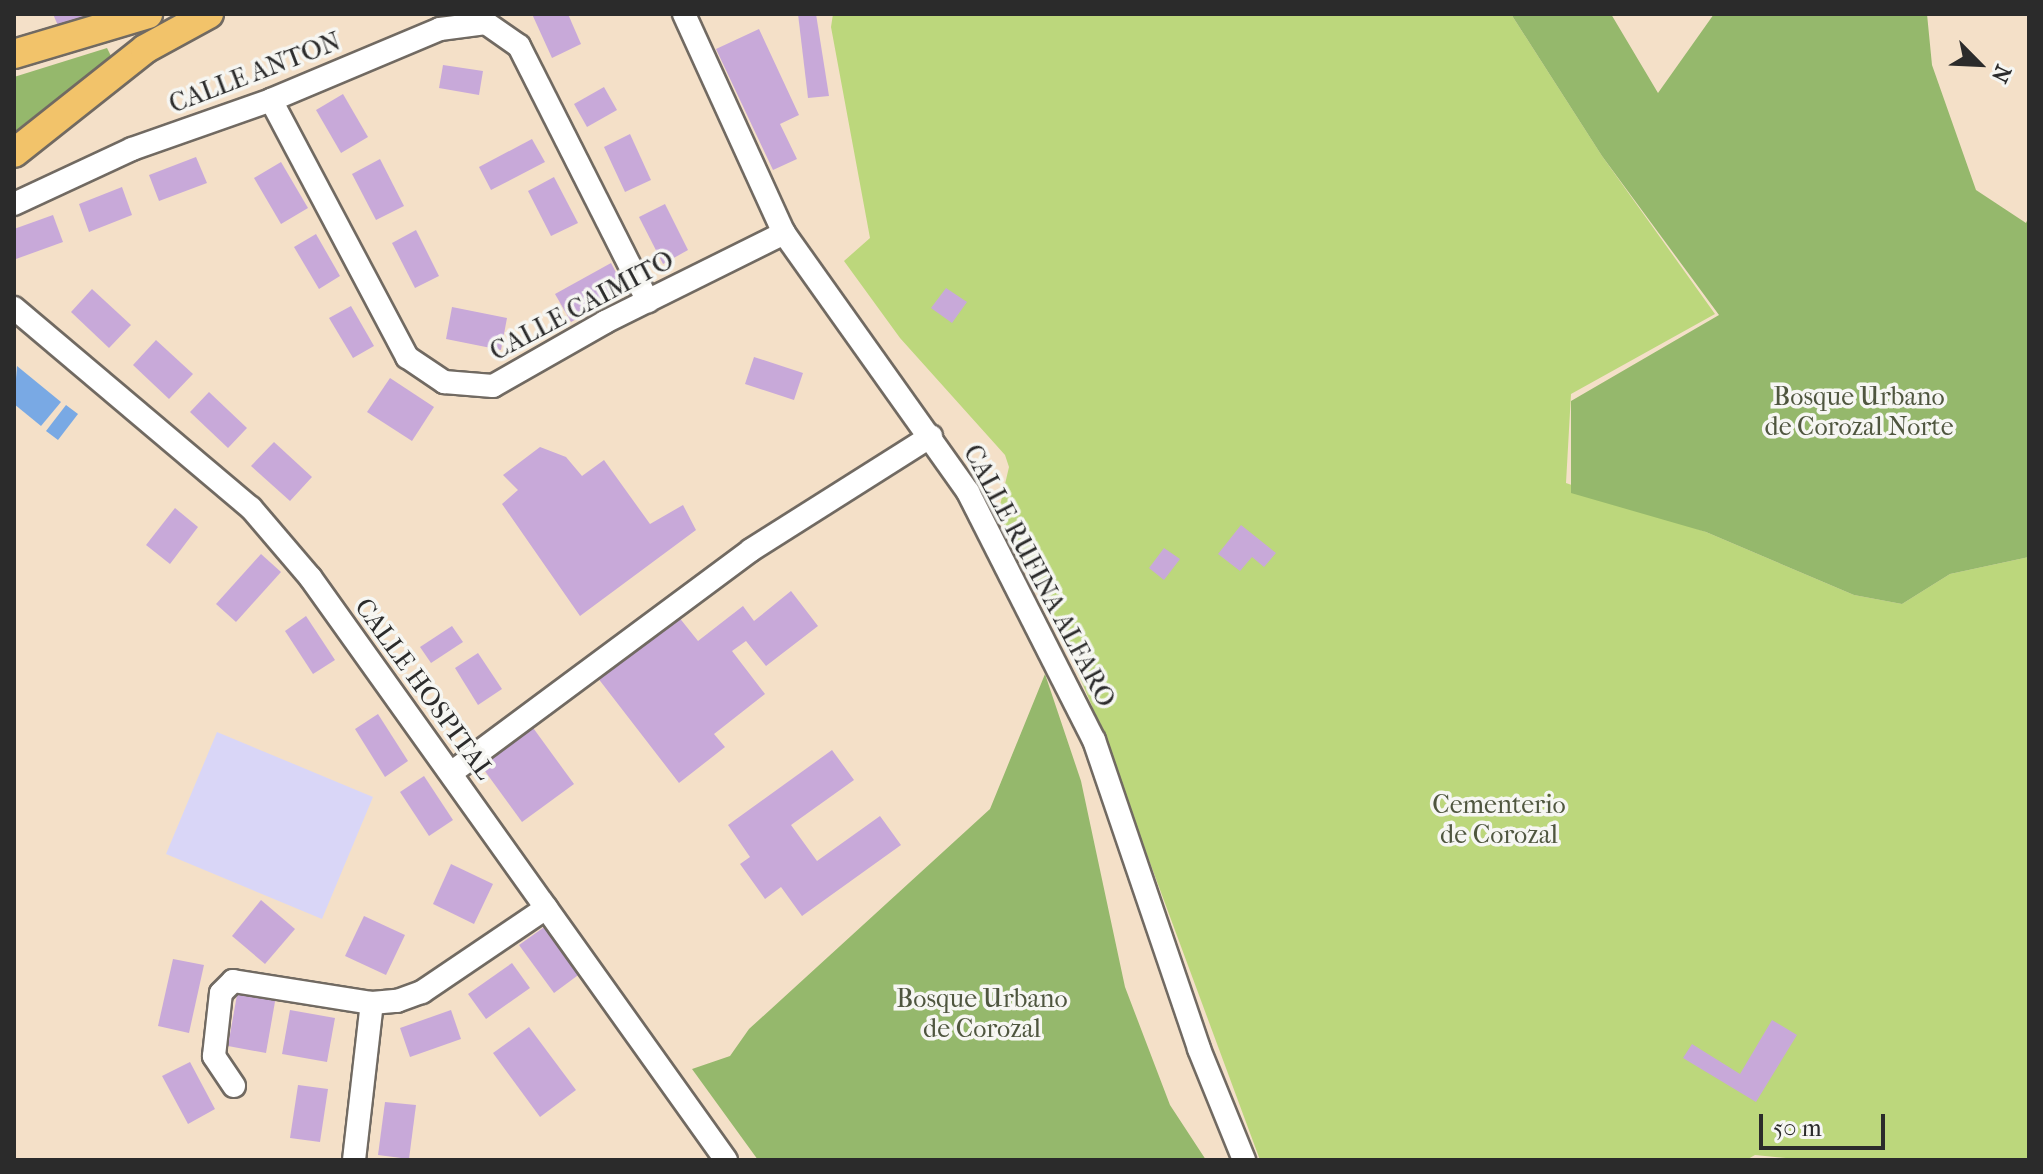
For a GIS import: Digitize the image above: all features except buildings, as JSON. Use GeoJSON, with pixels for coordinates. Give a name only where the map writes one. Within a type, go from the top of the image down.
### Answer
{"type":"FeatureCollection","features":[{"type":"Feature","properties":{"kind":"main road"},"geometry":{"type":"LineString","coordinates":[[14,54],[148,14]]}},
{"type":"Feature","properties":{"kind":"main road"},"geometry":{"type":"LineString","coordinates":[[14,153],[145,49],[209,14]]}},
{"type":"Feature","properties":{"kind":"street","name":"CALLE RUFINA ALFARO"},"geometry":{"type":"LineString","coordinates":[[684,14],[784,233],[968,492],[1094,740],[1199,1049],[1244,1160]]}},
{"type":"Feature","properties":{"kind":"street","name":"CALLE ANTON"},"geometry":{"type":"LineString","coordinates":[[14,204],[132,149],[271,100],[440,29],[486,23],[519,46],[648,301]]}},
{"type":"Feature","properties":{"kind":"street","name":"CALLE CAIMITO"},"geometry":{"type":"LineString","coordinates":[[271,100],[407,357],[444,382],[493,386],[648,301],[784,233]]}},
{"type":"Feature","properties":{"kind":"street","name":"CALLE HOSPITAL"},"geometry":{"type":"LineString","coordinates":[[14,308],[251,508],[310,577],[726,1160]]}},
{"type":"Feature","properties":{"kind":"street"},"geometry":{"type":"LineString","coordinates":[[451,773],[751,550],[931,436]]}},
{"type":"Feature","properties":{"kind":"street"},"geometry":{"type":"LineString","coordinates":[[234,1086],[214,1056],[221,993],[233,981],[372,1003],[422,992],[546,908]]}},
{"type":"Feature","properties":{"kind":"street"},"geometry":{"type":"LineString","coordinates":[[354,1160],[372,1003]]}},
{"type":"Feature","properties":{"kind":"shaded area"},"geometry":{"type":"Polygon","coordinates":[[[217,732],[373,797],[322,919],[166,854],[217,732]]]}},
{"type":"Feature","properties":{"kind":"green space","name":"Cementerio de Corozal"},"geometry":{"type":"Polygon","coordinates":[[[833,14],[1511,14],[1602,156],[1715,314],[1571,394],[1566,483],[1706,532],[1854,595],[1902,604],[1950,574],[2029,557],[2029,1160],[1807,1160],[1755,1155],[1746,1160],[1260,1160],[1092,706],[1051,611],[998,514],[1009,467],[1005,455],[900,338],[844,261],[870,238],[831,27],[833,14]]]}},
{"type":"Feature","properties":{"kind":"green space","name":"Bosque Urbano de Corozal Norte"},"geometry":{"type":"Polygon","coordinates":[[[1511,14],[1611,14],[1658,93],[1714,14],[1927,14],[1932,65],[1976,190],[2026,223],[2029,216],[2029,557],[1950,574],[1902,604],[1854,595],[1706,532],[1571,493],[1571,401],[1719,315],[1602,156],[1511,14]]]}},
{"type":"Feature","properties":{"kind":"green space"},"geometry":{"type":"Polygon","coordinates":[[[107,48],[111,56],[14,132],[14,77],[107,48]]]}},
{"type":"Feature","properties":{"kind":"green space","name":"Bosque Urbano de Corozal"},"geometry":{"type":"Polygon","coordinates":[[[1045,674],[1081,781],[1125,987],[1170,1105],[1206,1160],[758,1160],[692,1069],[730,1056],[749,1029],[990,809],[1045,674]]]}},
{"type":"Feature","properties":{"kind":"water"},"geometry":{"type":"Polygon","coordinates":[[[17,366],[61,402],[41,426],[14,404],[17,366]]]}},
{"type":"Feature","properties":{"kind":"water"},"geometry":{"type":"Polygon","coordinates":[[[66,405],[78,414],[58,440],[46,431],[66,405]]]}}]}
